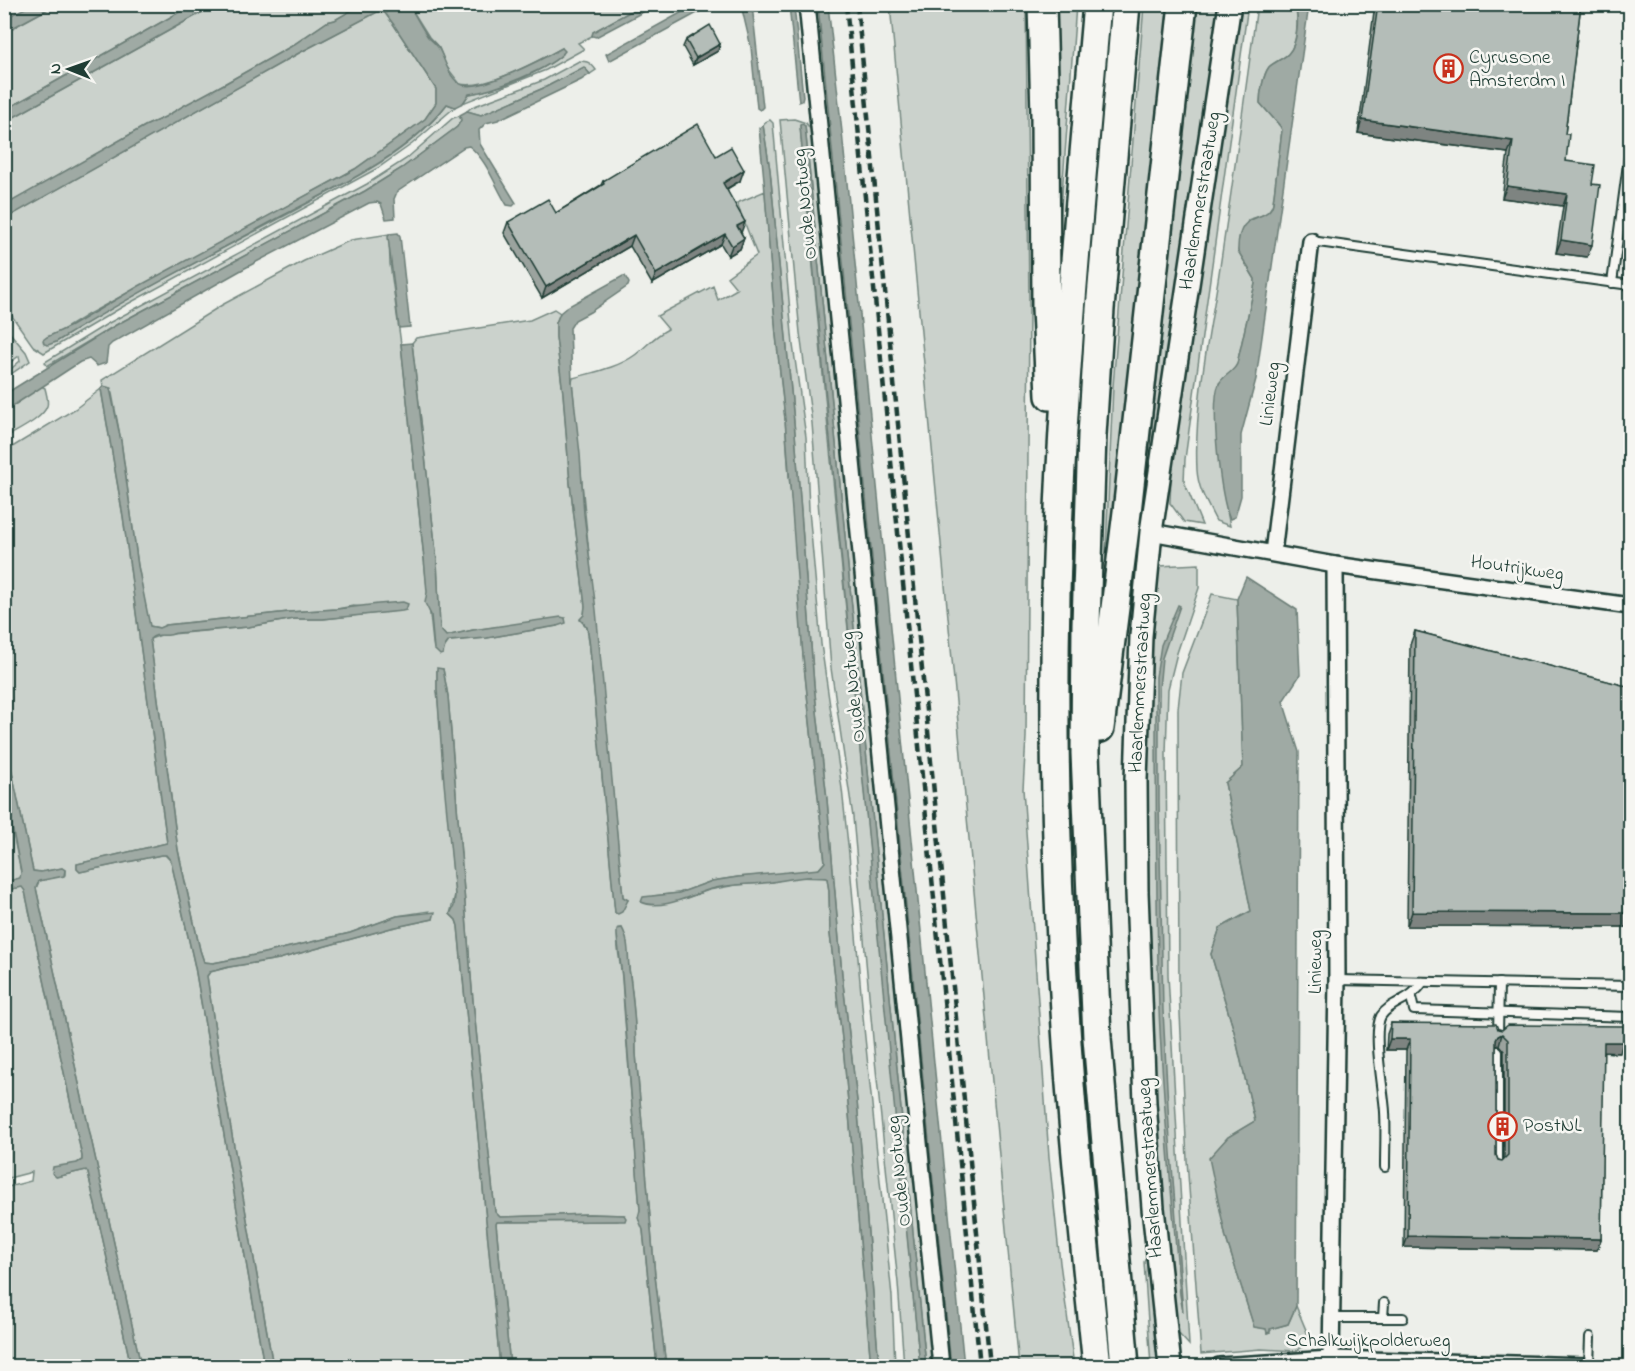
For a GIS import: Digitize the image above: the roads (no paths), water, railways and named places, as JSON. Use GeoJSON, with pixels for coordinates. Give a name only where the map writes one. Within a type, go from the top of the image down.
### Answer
{"type":"FeatureCollection","features":[{"type":"Feature","properties":{"kind":"highway"},"geometry":{"type":"LineString","coordinates":[[1042,4],[1047,350],[1060,490]]}},
{"type":"Feature","properties":{"kind":"highway"},"geometry":{"type":"LineString","coordinates":[[1096,1366],[1074,1132],[1061,932],[1056,762],[1056,596],[1066,362],[1097,4]]}},
{"type":"Feature","properties":{"kind":"highway"},"geometry":{"type":"LineString","coordinates":[[1125,1366],[1097,1038],[1085,753],[1086,624],[1092,435],[1100,309],[1126,4]]}},
{"type":"Feature","properties":{"kind":"highway"},"geometry":{"type":"LineString","coordinates":[[1088,821],[1127,512],[1183,4]]}},
{"type":"Feature","properties":{"kind":"main road","name":"Haarlemmerstraatweg"},"geometry":{"type":"LineString","coordinates":[[1170,1366],[1153,1208],[1146,1115],[1137,892],[1136,780],[1141,636],[1151,532],[1230,4]]}},
{"type":"Feature","properties":{"kind":"street","name":"Oude Notweg"},"geometry":{"type":"LineString","coordinates":[[807,4],[940,1366]]}},
{"type":"Feature","properties":{"kind":"street","name":"Linieweg"},"geometry":{"type":"LineString","coordinates":[[1273,553],[1311,241]]}},
{"type":"Feature","properties":{"kind":"street"},"geometry":{"type":"LineString","coordinates":[[1151,532],[1335,565]]}},
{"type":"Feature","properties":{"kind":"street","name":"Linieweg"},"geometry":{"type":"LineString","coordinates":[[1331,1363],[1337,980],[1335,565]]}},
{"type":"Feature","properties":{"kind":"street","name":"Houtrijkweg"},"geometry":{"type":"LineString","coordinates":[[1335,565],[1630,606]]}},
{"type":"Feature","properties":{"kind":"street","name":"Schalkwijkpolderweg"},"geometry":{"type":"LineString","coordinates":[[1219,1366],[1331,1363],[1589,1366]]}},
{"type":"Feature","properties":{"kind":"lane"},"geometry":{"type":"LineString","coordinates":[[1612,283],[1630,149]]}},
{"type":"Feature","properties":{"kind":"lane"},"geometry":{"type":"LineString","coordinates":[[1311,241],[1630,285]]}},
{"type":"Feature","properties":{"kind":"lane"},"geometry":{"type":"LineString","coordinates":[[1337,980],[1630,986]]}},
{"type":"Feature","properties":{"kind":"lane"},"geometry":{"type":"LineString","coordinates":[[1385,1167],[1386,1113],[1378,1040],[1379,1021],[1389,1008],[1411,996],[1423,982]]}},
{"type":"Feature","properties":{"kind":"lane"},"geometry":{"type":"LineString","coordinates":[[1498,983],[1498,1035]]}},
{"type":"Feature","properties":{"kind":"lane"},"geometry":{"type":"LineString","coordinates":[[1411,996],[1414,1010],[1630,1017]]}},
{"type":"Feature","properties":{"kind":"lane"},"geometry":{"type":"LineString","coordinates":[[1498,1051],[1498,1166]]}},
{"type":"Feature","properties":{"kind":"lane"},"geometry":{"type":"LineString","coordinates":[[1383,1318],[1384,1303]]}},
{"type":"Feature","properties":{"kind":"lane"},"geometry":{"type":"LineString","coordinates":[[1331,1318],[1402,1318]]}},
{"type":"Feature","properties":{"kind":"lane"},"geometry":{"type":"LineString","coordinates":[[1630,1334],[1630,1366]]}},
{"type":"Feature","properties":{"kind":"lane"},"geometry":{"type":"LineString","coordinates":[[1589,1366],[1590,1337]]}},
{"type":"Feature","properties":{"kind":"railway"},"geometry":{"type":"LineString","coordinates":[[846,4],[980,1366]]}},
{"type":"Feature","properties":{"kind":"railway"},"geometry":{"type":"LineString","coordinates":[[857,4],[990,1366]]}},
{"type":"Feature","properties":{"kind":"place","name":"CyrusOne Amsterdm I"},"geometry":{"type":"Point","coordinates":[1448,69]}},
{"type":"Feature","properties":{"kind":"place","name":"PostNL"},"geometry":{"type":"Point","coordinates":[1502,1126]}}]}
